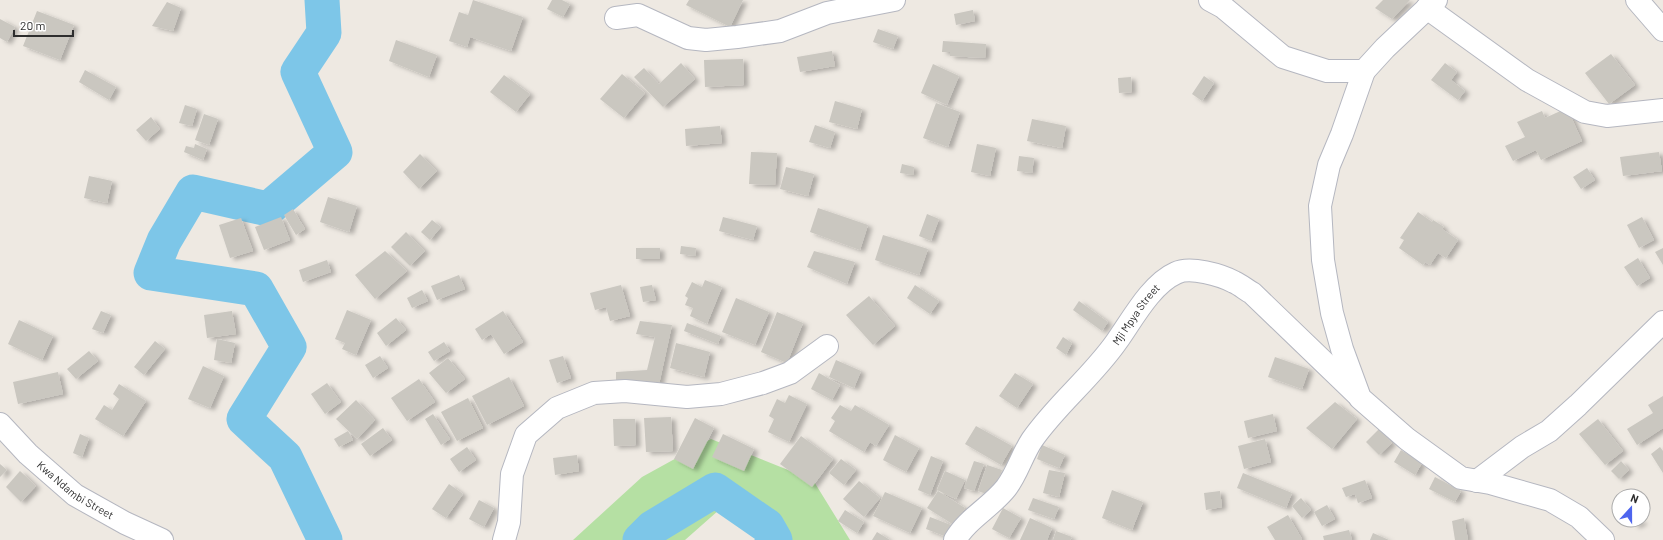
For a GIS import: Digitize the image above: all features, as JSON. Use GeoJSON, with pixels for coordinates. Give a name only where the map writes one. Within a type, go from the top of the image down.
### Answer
{"type":"FeatureCollection","features":[{"type":"Feature","properties":{"kind":"street"},"geometry":{"type":"LineString","coordinates":[[616,18],[638,15],[688,38],[706,40],[780,31],[827,13],[894,0]]}},
{"type":"Feature","properties":{"kind":"street"},"geometry":{"type":"LineString","coordinates":[[1210,0],[1223,7],[1282,57],[1327,71],[1364,71]]}},
{"type":"Feature","properties":{"kind":"street"},"geometry":{"type":"LineString","coordinates":[[1637,0],[1663,30]]}},
{"type":"Feature","properties":{"kind":"street"},"geometry":{"type":"LineString","coordinates":[[1360,398],[1342,349],[1332,313],[1323,260],[1320,206],[1329,165],[1342,134],[1364,71],[1385,48],[1432,4],[1527,80],[1585,112],[1607,116],[1663,110]]}},
{"type":"Feature","properties":{"kind":"street","name":"Mji Mpya Street"},"geometry":{"type":"LineString","coordinates":[[955,540],[959,534],[991,505],[1006,487],[1032,441],[1094,372],[1151,294],[1164,280],[1177,272],[1192,271],[1214,274],[1235,282],[1252,294],[1360,398],[1407,439],[1461,478],[1490,483],[1550,500],[1579,516],[1603,540]]}},
{"type":"Feature","properties":{"kind":"street"},"geometry":{"type":"LineString","coordinates":[[1477,481],[1522,447],[1548,431],[1578,405],[1663,322]]}},
{"type":"Feature","properties":{"kind":"street"},"geometry":{"type":"LineString","coordinates":[[504,540],[509,522],[512,474],[526,435],[557,408],[594,393],[625,391],[687,397],[721,394],[763,384],[790,373],[827,346]]}},
{"type":"Feature","properties":{"kind":"street","name":"Kwa Ndambi Street"},"geometry":{"type":"LineString","coordinates":[[0,424],[28,454],[75,495],[125,523],[162,540]]}},
{"type":"Feature","properties":{"kind":"green space"},"geometry":{"type":"Polygon","coordinates":[[[711,439],[813,480],[850,540],[773,540],[736,495],[685,540],[573,540],[642,477],[711,439]]]}},
{"type":"Feature","properties":{"kind":"building"},"geometry":{"type":"Polygon","coordinates":[[[473,0],[523,17],[511,51],[470,37],[467,47],[449,41],[459,12],[468,15],[473,0]]]}},
{"type":"Feature","properties":{"kind":"building"},"geometry":{"type":"Polygon","coordinates":[[[552,0],[562,0],[570,4],[563,17],[547,9],[552,0]]]}},
{"type":"Feature","properties":{"kind":"building"},"geometry":{"type":"Polygon","coordinates":[[[689,0],[743,0],[730,27],[686,5],[689,0]]]}},
{"type":"Feature","properties":{"kind":"building"},"geometry":{"type":"Polygon","coordinates":[[[1383,0],[1410,0],[1392,19],[1375,8],[1383,0]]]}},
{"type":"Feature","properties":{"kind":"building"},"geometry":{"type":"Polygon","coordinates":[[[167,2],[181,8],[173,31],[152,26],[167,2]]]}},
{"type":"Feature","properties":{"kind":"building"},"geometry":{"type":"Polygon","coordinates":[[[973,10],[975,21],[956,25],[954,14],[973,10]]]}},
{"type":"Feature","properties":{"kind":"building"},"geometry":{"type":"Polygon","coordinates":[[[37,11],[74,25],[60,60],[23,46],[37,11]]]}},
{"type":"Feature","properties":{"kind":"building"},"geometry":{"type":"Polygon","coordinates":[[[0,19],[15,27],[7,42],[0,38],[0,19]]]}},
{"type":"Feature","properties":{"kind":"building"},"geometry":{"type":"Polygon","coordinates":[[[878,29],[898,36],[893,49],[873,42],[878,29]]]}},
{"type":"Feature","properties":{"kind":"building"},"geometry":{"type":"Polygon","coordinates":[[[396,40],[437,55],[429,77],[389,61],[396,40]]]}},
{"type":"Feature","properties":{"kind":"building"},"geometry":{"type":"Polygon","coordinates":[[[943,41],[986,44],[985,58],[950,56],[950,52],[942,52],[943,41]]]}},
{"type":"Feature","properties":{"kind":"building"},"geometry":{"type":"Polygon","coordinates":[[[832,51],[835,66],[800,72],[797,57],[832,51]]]}},
{"type":"Feature","properties":{"kind":"building"},"geometry":{"type":"Polygon","coordinates":[[[1611,54],[1635,85],[1609,104],[1585,73],[1611,54]]]}},
{"type":"Feature","properties":{"kind":"building"},"geometry":{"type":"Polygon","coordinates":[[[743,59],[744,85],[705,87],[704,60],[743,59]]]}},
{"type":"Feature","properties":{"kind":"building"},"geometry":{"type":"Polygon","coordinates":[[[681,63],[695,79],[663,107],[634,77],[644,68],[659,84],[681,63]]]}},
{"type":"Feature","properties":{"kind":"building"},"geometry":{"type":"Polygon","coordinates":[[[1445,63],[1457,72],[1451,80],[1465,91],[1458,100],[1431,80],[1445,63]]]}},
{"type":"Feature","properties":{"kind":"building"},"geometry":{"type":"Polygon","coordinates":[[[933,64],[959,76],[947,105],[921,93],[933,64]]]}},
{"type":"Feature","properties":{"kind":"building"},"geometry":{"type":"Polygon","coordinates":[[[85,70],[116,87],[109,100],[79,82],[85,70]]]}},
{"type":"Feature","properties":{"kind":"building"},"geometry":{"type":"Polygon","coordinates":[[[622,74],[645,93],[624,118],[600,99],[622,74]]]}},
{"type":"Feature","properties":{"kind":"building"},"geometry":{"type":"Polygon","coordinates":[[[504,75],[530,94],[516,112],[490,92],[504,75]]]}},
{"type":"Feature","properties":{"kind":"building"},"geometry":{"type":"Polygon","coordinates":[[[1204,76],[1214,83],[1202,101],[1192,94],[1204,76]]]}},
{"type":"Feature","properties":{"kind":"building"},"geometry":{"type":"Polygon","coordinates":[[[1131,77],[1132,92],[1119,93],[1118,78],[1131,77]]]}},
{"type":"Feature","properties":{"kind":"building"},"geometry":{"type":"Polygon","coordinates":[[[835,101],[862,109],[857,129],[829,122],[835,101]]]}},
{"type":"Feature","properties":{"kind":"building"},"geometry":{"type":"Polygon","coordinates":[[[936,103],[960,112],[948,147],[923,138],[936,103]]]}},
{"type":"Feature","properties":{"kind":"building"},"geometry":{"type":"Polygon","coordinates":[[[185,105],[197,109],[192,126],[179,123],[185,105]]]}},
{"type":"Feature","properties":{"kind":"building"},"geometry":{"type":"Polygon","coordinates":[[[1567,108],[1582,141],[1541,160],[1536,150],[1513,161],[1505,146],[1525,137],[1517,122],[1542,111],[1545,118],[1567,108]]]}},
{"type":"Feature","properties":{"kind":"building"},"geometry":{"type":"Polygon","coordinates":[[[204,114],[218,119],[209,145],[195,140],[204,114]]]}},
{"type":"Feature","properties":{"kind":"building"},"geometry":{"type":"Polygon","coordinates":[[[151,117],[160,129],[146,141],[136,130],[151,117]]]}},
{"type":"Feature","properties":{"kind":"building"},"geometry":{"type":"Polygon","coordinates":[[[1032,119],[1066,126],[1062,148],[1027,141],[1032,119]]]}},
{"type":"Feature","properties":{"kind":"building"},"geometry":{"type":"Polygon","coordinates":[[[815,125],[835,132],[830,148],[809,142],[815,125]]]}},
{"type":"Feature","properties":{"kind":"building"},"geometry":{"type":"Polygon","coordinates":[[[720,126],[722,143],[686,146],[685,129],[720,126]]]}},
{"type":"Feature","properties":{"kind":"building"},"geometry":{"type":"Polygon","coordinates":[[[195,144],[207,149],[203,160],[184,152],[186,146],[194,148],[195,144]]]}},
{"type":"Feature","properties":{"kind":"building"},"geometry":{"type":"Polygon","coordinates":[[[977,144],[996,148],[990,176],[971,172],[977,144]]]}},
{"type":"Feature","properties":{"kind":"building"},"geometry":{"type":"Polygon","coordinates":[[[751,152],[777,153],[775,185],[749,184],[751,152]]]}},
{"type":"Feature","properties":{"kind":"building"},"geometry":{"type":"Polygon","coordinates":[[[1659,152],[1662,171],[1623,176],[1620,157],[1659,152]]]}},
{"type":"Feature","properties":{"kind":"building"},"geometry":{"type":"Polygon","coordinates":[[[420,154],[437,171],[419,189],[403,172],[420,154]]]}},
{"type":"Feature","properties":{"kind":"building"},"geometry":{"type":"Polygon","coordinates":[[[1019,156],[1034,158],[1032,173],[1017,171],[1019,156]]]}},
{"type":"Feature","properties":{"kind":"building"},"geometry":{"type":"Polygon","coordinates":[[[902,164],[914,167],[913,175],[900,173],[902,164]]]}},
{"type":"Feature","properties":{"kind":"building"},"geometry":{"type":"Polygon","coordinates":[[[786,167],[814,174],[808,196],[780,189],[786,167]]]}},
{"type":"Feature","properties":{"kind":"building"},"geometry":{"type":"Polygon","coordinates":[[[1587,168],[1595,180],[1581,189],[1573,177],[1587,168]]]}},
{"type":"Feature","properties":{"kind":"building"},"geometry":{"type":"Polygon","coordinates":[[[89,176],[112,181],[107,203],[84,198],[89,176]]]}},
{"type":"Feature","properties":{"kind":"building"},"geometry":{"type":"Polygon","coordinates":[[[328,197],[357,206],[349,232],[320,222],[328,197]]]}},
{"type":"Feature","properties":{"kind":"building"},"geometry":{"type":"Polygon","coordinates":[[[818,208],[868,225],[860,250],[810,232],[818,208]]]}},
{"type":"Feature","properties":{"kind":"building"},"geometry":{"type":"Polygon","coordinates":[[[293,209],[305,229],[296,235],[284,215],[293,209]]]}},
{"type":"Feature","properties":{"kind":"building"},"geometry":{"type":"Polygon","coordinates":[[[1418,212],[1432,222],[1433,220],[1444,227],[1442,229],[1458,240],[1446,258],[1438,253],[1430,265],[1425,262],[1423,265],[1399,248],[1404,240],[1400,238],[1418,212]]]}},
{"type":"Feature","properties":{"kind":"building"},"geometry":{"type":"Polygon","coordinates":[[[927,214],[939,219],[931,241],[919,236],[927,214]]]}},
{"type":"Feature","properties":{"kind":"building"},"geometry":{"type":"Polygon","coordinates":[[[281,217],[290,240],[264,250],[255,227],[281,217]]]}},
{"type":"Feature","properties":{"kind":"building"},"geometry":{"type":"Polygon","coordinates":[[[723,217],[757,226],[753,240],[719,231],[723,217]]]}},
{"type":"Feature","properties":{"kind":"building"},"geometry":{"type":"Polygon","coordinates":[[[1642,217],[1654,240],[1639,248],[1627,225],[1642,217]]]}},
{"type":"Feature","properties":{"kind":"building"},"geometry":{"type":"Polygon","coordinates":[[[241,218],[253,251],[230,258],[219,225],[241,218]]]}},
{"type":"Feature","properties":{"kind":"building"},"geometry":{"type":"Polygon","coordinates":[[[432,220],[441,227],[430,240],[421,232],[432,220]]]}},
{"type":"Feature","properties":{"kind":"building"},"geometry":{"type":"Polygon","coordinates":[[[406,232],[425,251],[410,266],[391,247],[406,232]]]}},
{"type":"Feature","properties":{"kind":"building"},"geometry":{"type":"Polygon","coordinates":[[[883,235],[928,249],[919,275],[875,260],[883,235]]]}},
{"type":"Feature","properties":{"kind":"building"},"geometry":{"type":"Polygon","coordinates":[[[681,246],[696,248],[695,256],[680,254],[681,246]]]}},
{"type":"Feature","properties":{"kind":"building"},"geometry":{"type":"Polygon","coordinates":[[[636,248],[660,248],[660,259],[636,259],[636,248]]]}},
{"type":"Feature","properties":{"kind":"building"},"geometry":{"type":"Polygon","coordinates":[[[1663,248],[1663,265],[1655,252],[1663,248]]]}},
{"type":"Feature","properties":{"kind":"building"},"geometry":{"type":"Polygon","coordinates":[[[385,251],[407,271],[375,299],[355,275],[385,251]]]}},
{"type":"Feature","properties":{"kind":"building"},"geometry":{"type":"Polygon","coordinates":[[[814,251],[855,262],[847,284],[807,267],[814,251]]]}},
{"type":"Feature","properties":{"kind":"building"},"geometry":{"type":"Polygon","coordinates":[[[1638,258],[1650,278],[1637,286],[1624,267],[1638,258]]]}},
{"type":"Feature","properties":{"kind":"building"},"geometry":{"type":"Polygon","coordinates":[[[327,260],[331,272],[303,282],[299,270],[327,260]]]}},
{"type":"Feature","properties":{"kind":"building"},"geometry":{"type":"Polygon","coordinates":[[[459,275],[465,289],[437,300],[431,286],[459,275]]]}},
{"type":"Feature","properties":{"kind":"building"},"geometry":{"type":"Polygon","coordinates":[[[705,280],[722,287],[707,324],[690,316],[693,308],[685,305],[688,298],[685,296],[692,282],[702,287],[705,280]]]}},
{"type":"Feature","properties":{"kind":"building"},"geometry":{"type":"Polygon","coordinates":[[[621,285],[630,316],[610,321],[606,307],[595,310],[590,293],[621,285]]]}},
{"type":"Feature","properties":{"kind":"building"},"geometry":{"type":"Polygon","coordinates":[[[652,285],[656,300],[643,302],[640,287],[652,285]]]}},
{"type":"Feature","properties":{"kind":"building"},"geometry":{"type":"Polygon","coordinates":[[[915,285],[939,301],[930,314],[907,298],[915,285]]]}},
{"type":"Feature","properties":{"kind":"building"},"geometry":{"type":"Polygon","coordinates":[[[422,290],[428,301],[412,308],[407,298],[422,290]]]}},
{"type":"Feature","properties":{"kind":"building"},"geometry":{"type":"Polygon","coordinates":[[[869,296],[895,326],[873,345],[846,315],[869,296]]]}},
{"type":"Feature","properties":{"kind":"building"},"geometry":{"type":"Polygon","coordinates":[[[736,298],[769,312],[755,345],[722,332],[736,298]]]}},
{"type":"Feature","properties":{"kind":"building"},"geometry":{"type":"Polygon","coordinates":[[[1079,301],[1108,322],[1102,331],[1073,310],[1079,301]]]}},
{"type":"Feature","properties":{"kind":"building"},"geometry":{"type":"Polygon","coordinates":[[[347,310],[371,320],[356,355],[342,349],[345,343],[335,339],[347,310]]]}},
{"type":"Feature","properties":{"kind":"building"},"geometry":{"type":"Polygon","coordinates":[[[101,311],[111,315],[103,333],[92,329],[101,311]]]}},
{"type":"Feature","properties":{"kind":"building"},"geometry":{"type":"Polygon","coordinates":[[[232,311],[236,334],[207,338],[204,315],[232,311]]]}},
{"type":"Feature","properties":{"kind":"building"},"geometry":{"type":"Polygon","coordinates":[[[503,311],[523,342],[504,354],[491,334],[482,340],[475,329],[503,311]]]}},
{"type":"Feature","properties":{"kind":"building"},"geometry":{"type":"Polygon","coordinates":[[[777,312],[803,323],[787,363],[761,352],[777,312]]]}},
{"type":"Feature","properties":{"kind":"building"},"geometry":{"type":"Polygon","coordinates":[[[396,318],[406,330],[386,346],[377,333],[396,318]]]}},
{"type":"Feature","properties":{"kind":"building"},"geometry":{"type":"Polygon","coordinates":[[[19,320],[53,336],[42,360],[8,344],[19,320]]]}},
{"type":"Feature","properties":{"kind":"building"},"geometry":{"type":"Polygon","coordinates":[[[640,321],[672,325],[658,389],[616,388],[616,372],[647,370],[655,337],[636,334],[640,321]]]}},
{"type":"Feature","properties":{"kind":"building"},"geometry":{"type":"Polygon","coordinates":[[[687,323],[721,336],[718,344],[684,331],[687,323]]]}},
{"type":"Feature","properties":{"kind":"building"},"geometry":{"type":"Polygon","coordinates":[[[1063,337],[1072,343],[1066,355],[1056,348],[1063,337]]]}},
{"type":"Feature","properties":{"kind":"building"},"geometry":{"type":"Polygon","coordinates":[[[217,339],[235,343],[231,363],[214,360],[217,339]]]}},
{"type":"Feature","properties":{"kind":"building"},"geometry":{"type":"Polygon","coordinates":[[[155,341],[165,349],[144,375],[134,367],[155,341]]]}},
{"type":"Feature","properties":{"kind":"building"},"geometry":{"type":"Polygon","coordinates":[[[444,342],[450,351],[434,361],[428,352],[444,342]]]}},
{"type":"Feature","properties":{"kind":"building"},"geometry":{"type":"Polygon","coordinates":[[[676,343],[710,352],[704,377],[670,368],[676,343]]]}},
{"type":"Feature","properties":{"kind":"building"},"geometry":{"type":"Polygon","coordinates":[[[89,351],[98,361],[76,379],[67,369],[89,351]]]}},
{"type":"Feature","properties":{"kind":"building"},"geometry":{"type":"Polygon","coordinates":[[[380,356],[388,368],[373,378],[365,365],[380,356]]]}},
{"type":"Feature","properties":{"kind":"building"},"geometry":{"type":"Polygon","coordinates":[[[563,356],[571,378],[557,383],[549,360],[563,356]]]}},
{"type":"Feature","properties":{"kind":"building"},"geometry":{"type":"Polygon","coordinates":[[[1275,357],[1309,369],[1302,389],[1268,377],[1275,357]]]}},
{"type":"Feature","properties":{"kind":"building"},"geometry":{"type":"Polygon","coordinates":[[[448,358],[465,379],[446,393],[429,373],[448,358]]]}},
{"type":"Feature","properties":{"kind":"building"},"geometry":{"type":"Polygon","coordinates":[[[836,360],[861,371],[854,388],[829,377],[836,360]]]}},
{"type":"Feature","properties":{"kind":"building"},"geometry":{"type":"Polygon","coordinates":[[[203,366],[224,376],[210,408],[188,399],[203,366]]]}},
{"type":"Feature","properties":{"kind":"building"},"geometry":{"type":"Polygon","coordinates":[[[58,372],[63,394],[18,404],[13,382],[58,372]]]}},
{"type":"Feature","properties":{"kind":"building"},"geometry":{"type":"Polygon","coordinates":[[[819,373],[840,385],[832,400],[811,389],[819,373]]]}},
{"type":"Feature","properties":{"kind":"building"},"geometry":{"type":"Polygon","coordinates":[[[1015,373],[1033,384],[1017,408],[999,396],[1015,373]]]}},
{"type":"Feature","properties":{"kind":"building"},"geometry":{"type":"Polygon","coordinates":[[[509,377],[524,406],[487,425],[472,396],[509,377]]]}},
{"type":"Feature","properties":{"kind":"building"},"geometry":{"type":"Polygon","coordinates":[[[419,379],[435,402],[407,421],[391,398],[419,379]]]}},
{"type":"Feature","properties":{"kind":"building"},"geometry":{"type":"Polygon","coordinates":[[[327,383],[341,402],[325,414],[311,394],[327,383]]]}},
{"type":"Feature","properties":{"kind":"building"},"geometry":{"type":"Polygon","coordinates":[[[119,384],[146,401],[123,436],[95,419],[104,405],[112,410],[119,399],[113,394],[119,384]]]}},
{"type":"Feature","properties":{"kind":"building"},"geometry":{"type":"Polygon","coordinates":[[[789,395],[807,404],[789,442],[768,432],[774,419],[769,416],[777,399],[785,403],[789,395]]]}},
{"type":"Feature","properties":{"kind":"building"},"geometry":{"type":"Polygon","coordinates":[[[1663,396],[1663,428],[1637,445],[1627,429],[1653,413],[1648,405],[1663,396]]]}},
{"type":"Feature","properties":{"kind":"building"},"geometry":{"type":"Polygon","coordinates":[[[468,398],[483,428],[457,441],[441,412],[468,398]]]}},
{"type":"Feature","properties":{"kind":"building"},"geometry":{"type":"Polygon","coordinates":[[[356,400],[375,420],[357,439],[336,419],[356,400]]]}},
{"type":"Feature","properties":{"kind":"building"},"geometry":{"type":"Polygon","coordinates":[[[1335,402],[1357,419],[1332,449],[1306,428],[1335,402]]]}},
{"type":"Feature","properties":{"kind":"building"},"geometry":{"type":"Polygon","coordinates":[[[840,405],[851,411],[855,405],[889,425],[876,446],[870,442],[864,452],[829,431],[835,421],[831,418],[840,405]]]}},
{"type":"Feature","properties":{"kind":"building"},"geometry":{"type":"Polygon","coordinates":[[[433,414],[450,439],[441,445],[425,419],[433,414]]]}},
{"type":"Feature","properties":{"kind":"building"},"geometry":{"type":"Polygon","coordinates":[[[1273,414],[1277,431],[1248,438],[1244,421],[1273,414]]]}},
{"type":"Feature","properties":{"kind":"building"},"geometry":{"type":"Polygon","coordinates":[[[671,417],[673,451],[646,452],[644,418],[671,417]]]}},
{"type":"Feature","properties":{"kind":"building"},"geometry":{"type":"Polygon","coordinates":[[[695,418],[714,428],[693,469],[674,459],[695,418]]]}},
{"type":"Feature","properties":{"kind":"building"},"geometry":{"type":"Polygon","coordinates":[[[613,419],[635,419],[636,445],[614,446],[613,419]]]}},
{"type":"Feature","properties":{"kind":"building"},"geometry":{"type":"Polygon","coordinates":[[[1598,419],[1623,451],[1605,465],[1579,434],[1598,419]]]}},
{"type":"Feature","properties":{"kind":"building"},"geometry":{"type":"Polygon","coordinates":[[[976,426],[1012,446],[1001,465],[965,444],[976,426]]]}},
{"type":"Feature","properties":{"kind":"building"},"geometry":{"type":"Polygon","coordinates":[[[383,428],[392,440],[370,456],[361,444],[383,428]]]}},
{"type":"Feature","properties":{"kind":"building"},"geometry":{"type":"Polygon","coordinates":[[[1379,429],[1392,443],[1379,455],[1366,442],[1379,429]]]}},
{"type":"Feature","properties":{"kind":"building"},"geometry":{"type":"Polygon","coordinates":[[[348,431],[353,440],[339,447],[334,439],[348,431]]]}},
{"type":"Feature","properties":{"kind":"building"},"geometry":{"type":"Polygon","coordinates":[[[80,434],[89,438],[82,457],[73,453],[80,434]]]}},
{"type":"Feature","properties":{"kind":"building"},"geometry":{"type":"Polygon","coordinates":[[[723,434],[754,449],[744,471],[712,457],[723,434]]]}},
{"type":"Feature","properties":{"kind":"building"},"geometry":{"type":"Polygon","coordinates":[[[895,435],[919,448],[906,472],[883,460],[895,435]]]}},
{"type":"Feature","properties":{"kind":"building"},"geometry":{"type":"Polygon","coordinates":[[[801,436],[833,459],[812,487],[780,464],[801,436]]]}},
{"type":"Feature","properties":{"kind":"building"},"geometry":{"type":"Polygon","coordinates":[[[1265,439],[1271,462],[1244,469],[1238,446],[1265,439]]]}},
{"type":"Feature","properties":{"kind":"building"},"geometry":{"type":"Polygon","coordinates":[[[1042,445],[1065,455],[1059,468],[1037,459],[1042,445]]]}},
{"type":"Feature","properties":{"kind":"building"},"geometry":{"type":"Polygon","coordinates":[[[467,447],[476,460],[459,472],[450,459],[467,447]]]}},
{"type":"Feature","properties":{"kind":"building"},"geometry":{"type":"Polygon","coordinates":[[[1660,447],[1663,451],[1663,473],[1651,454],[1660,447]]]}},
{"type":"Feature","properties":{"kind":"building"},"geometry":{"type":"Polygon","coordinates":[[[1401,450],[1422,463],[1415,475],[1394,462],[1401,450]]]}},
{"type":"Feature","properties":{"kind":"building"},"geometry":{"type":"Polygon","coordinates":[[[577,455],[579,471],[555,475],[553,458],[577,455]]]}},
{"type":"Feature","properties":{"kind":"building"},"geometry":{"type":"Polygon","coordinates":[[[931,456],[943,461],[930,495],[918,490],[931,456]]]}},
{"type":"Feature","properties":{"kind":"building"},"geometry":{"type":"Polygon","coordinates":[[[841,459],[856,470],[844,485],[829,473],[841,459]]]}},
{"type":"Feature","properties":{"kind":"building"},"geometry":{"type":"Polygon","coordinates":[[[974,461],[984,464],[974,491],[964,488],[974,461]]]}},
{"type":"Feature","properties":{"kind":"building"},"geometry":{"type":"Polygon","coordinates":[[[1621,461],[1629,470],[1619,479],[1611,471],[1621,461]]]}},
{"type":"Feature","properties":{"kind":"building"},"geometry":{"type":"Polygon","coordinates":[[[0,464],[7,470],[0,477],[0,464]]]}},
{"type":"Feature","properties":{"kind":"building"},"geometry":{"type":"Polygon","coordinates":[[[987,465],[1002,470],[992,496],[978,491],[987,465]]]}},
{"type":"Feature","properties":{"kind":"building"},"geometry":{"type":"Polygon","coordinates":[[[1049,470],[1065,473],[1059,497],[1043,493],[1049,470]]]}},
{"type":"Feature","properties":{"kind":"building"},"geometry":{"type":"Polygon","coordinates":[[[20,471],[36,486],[21,502],[6,487],[20,471]]]}},
{"type":"Feature","properties":{"kind":"building"},"geometry":{"type":"Polygon","coordinates":[[[945,471],[965,480],[956,499],[937,490],[945,471]]]}},
{"type":"Feature","properties":{"kind":"building"},"geometry":{"type":"Polygon","coordinates":[[[1243,473],[1292,493],[1286,508],[1237,488],[1243,473]]]}},
{"type":"Feature","properties":{"kind":"building"},"geometry":{"type":"Polygon","coordinates":[[[1435,477],[1461,491],[1455,502],[1429,489],[1435,477]]]}},
{"type":"Feature","properties":{"kind":"building"},"geometry":{"type":"Polygon","coordinates":[[[1365,480],[1372,498],[1358,503],[1355,494],[1346,497],[1342,488],[1365,480]]]}},
{"type":"Feature","properties":{"kind":"building"},"geometry":{"type":"Polygon","coordinates":[[[859,481],[880,498],[864,517],[843,499],[859,481]]]}},
{"type":"Feature","properties":{"kind":"building"},"geometry":{"type":"Polygon","coordinates":[[[449,484],[463,494],[446,518],[432,509],[449,484]]]}},
{"type":"Feature","properties":{"kind":"building"},"geometry":{"type":"Polygon","coordinates":[[[1112,490],[1143,502],[1132,530],[1102,518],[1112,490]]]}},
{"type":"Feature","properties":{"kind":"building"},"geometry":{"type":"Polygon","coordinates":[[[938,491],[965,508],[954,525],[927,508],[938,491]]]}},
{"type":"Feature","properties":{"kind":"building"},"geometry":{"type":"Polygon","coordinates":[[[1220,491],[1222,507],[1206,510],[1204,493],[1220,491]]]}},
{"type":"Feature","properties":{"kind":"building"},"geometry":{"type":"Polygon","coordinates":[[[885,492],[922,508],[910,533],[873,516],[885,492]]]}},
{"type":"Feature","properties":{"kind":"building"},"geometry":{"type":"Polygon","coordinates":[[[1033,498],[1059,507],[1054,519],[1028,510],[1033,498]]]}},
{"type":"Feature","properties":{"kind":"building"},"geometry":{"type":"Polygon","coordinates":[[[1301,498],[1311,510],[1302,518],[1292,506],[1301,498]]]}},
{"type":"Feature","properties":{"kind":"building"},"geometry":{"type":"Polygon","coordinates":[[[479,500],[494,508],[484,527],[469,519],[479,500]]]}},
{"type":"Feature","properties":{"kind":"building"},"geometry":{"type":"Polygon","coordinates":[[[1327,505],[1335,519],[1322,526],[1314,512],[1327,505]]]}},
{"type":"Feature","properties":{"kind":"building"},"geometry":{"type":"Polygon","coordinates":[[[1003,508],[1021,518],[1009,538],[992,529],[1003,508]]]}},
{"type":"Feature","properties":{"kind":"building"},"geometry":{"type":"Polygon","coordinates":[[[845,510],[864,522],[857,533],[838,521],[845,510]]]}},
{"type":"Feature","properties":{"kind":"building"},"geometry":{"type":"Polygon","coordinates":[[[1288,515],[1302,539],[1275,540],[1267,527],[1288,515]]]}},
{"type":"Feature","properties":{"kind":"building"},"geometry":{"type":"Polygon","coordinates":[[[930,517],[951,525],[947,537],[926,529],[930,517]]]}},
{"type":"Feature","properties":{"kind":"building"},"geometry":{"type":"Polygon","coordinates":[[[1030,518],[1052,528],[1047,540],[1020,540],[1030,518]]]}},
{"type":"Feature","properties":{"kind":"building"},"geometry":{"type":"Polygon","coordinates":[[[1464,518],[1468,540],[1455,540],[1452,521],[1464,518]]]}},
{"type":"Feature","properties":{"kind":"building"},"geometry":{"type":"Polygon","coordinates":[[[1349,530],[1352,540],[1324,540],[1323,536],[1349,530]]]}},
{"type":"Feature","properties":{"kind":"building"},"geometry":{"type":"Polygon","coordinates":[[[1056,531],[1072,537],[1070,540],[1053,540],[1056,531]]]}},
{"type":"Feature","properties":{"kind":"building"},"geometry":{"type":"Polygon","coordinates":[[[877,532],[890,540],[872,540],[877,532]]]}},
{"type":"Feature","properties":{"kind":"building"},"geometry":{"type":"Polygon","coordinates":[[[1373,533],[1389,540],[1370,540],[1373,533]]]}},
{"type":"Feature","properties":{"kind":"waterway"},"geometry":{"type":"LineString","coordinates":[[322,0],[324,33],[298,72],[335,152],[268,209],[193,192],[164,241],[151,273],[256,289],[289,347],[244,419],[285,457],[325,540]]}},
{"type":"Feature","properties":{"kind":"waterway"},"geometry":{"type":"LineString","coordinates":[[640,540],[652,528],[715,490],[767,526],[775,540]]}}]}
